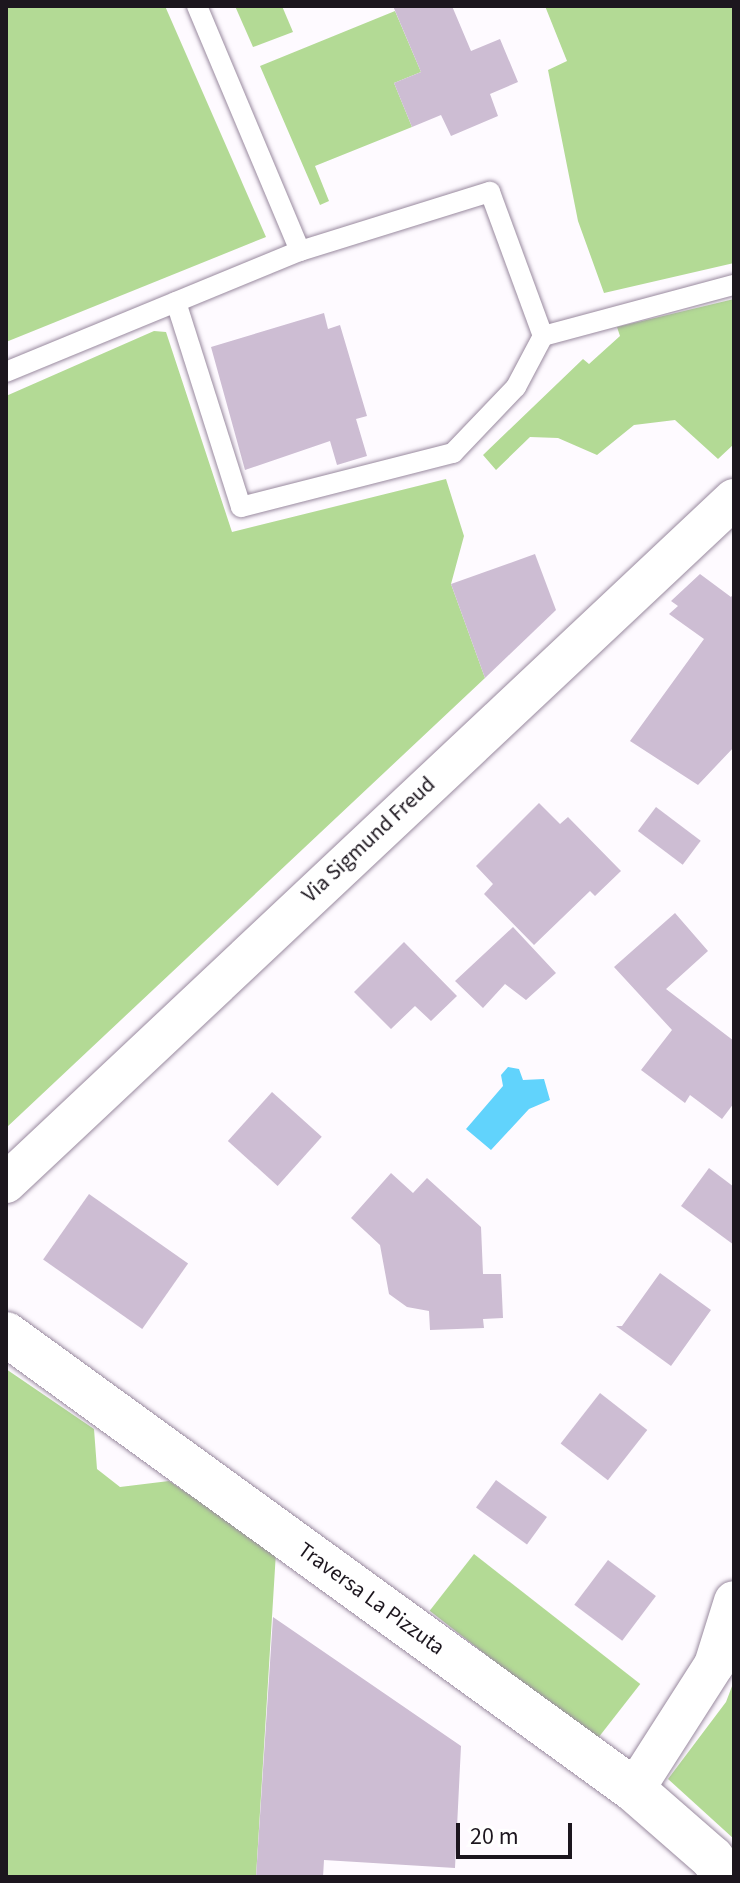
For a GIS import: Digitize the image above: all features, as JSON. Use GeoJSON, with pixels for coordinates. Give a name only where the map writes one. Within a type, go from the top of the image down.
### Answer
{"type":"FeatureCollection","features":[{"type":"Feature","properties":{"kind":"street","name":"Via Sigmund Freud"},"geometry":{"type":"LineString","coordinates":[[6,1183],[734,499]]}},
{"type":"Feature","properties":{"kind":"street","name":"Traversa La Pizzuta"},"geometry":{"type":"LineString","coordinates":[[6,1334],[634,1790],[712,1858],[726,1877]]}},
{"type":"Feature","properties":{"kind":"street"},"geometry":{"type":"LineString","coordinates":[[634,1790],[714,1665],[734,1601]]}},
{"type":"Feature","properties":{"kind":"lane"},"geometry":{"type":"LineString","coordinates":[[197,6],[300,251]]}},
{"type":"Feature","properties":{"kind":"lane"},"geometry":{"type":"LineString","coordinates":[[6,372],[300,251],[490,192],[543,336]]}},
{"type":"Feature","properties":{"kind":"lane"},"geometry":{"type":"LineString","coordinates":[[176,302],[241,507],[453,453],[516,387],[543,336],[734,285]]}},
{"type":"Feature","properties":{"kind":"green space"},"geometry":{"type":"Polygon","coordinates":[[[6,6],[165,6],[266,237],[6,342],[6,6]]]}},
{"type":"Feature","properties":{"kind":"green space"},"geometry":{"type":"Polygon","coordinates":[[[235,6],[282,6],[293,32],[253,47],[235,6]]]}},
{"type":"Feature","properties":{"kind":"green space"},"geometry":{"type":"Polygon","coordinates":[[[545,6],[734,6],[734,263],[604,293],[578,221],[548,70],[567,61],[545,6]]]}},
{"type":"Feature","properties":{"kind":"green space"},"geometry":{"type":"Polygon","coordinates":[[[395,11],[421,72],[394,83],[412,127],[315,166],[329,201],[320,205],[260,66],[395,11]]]}},
{"type":"Feature","properties":{"kind":"green space"},"geometry":{"type":"Polygon","coordinates":[[[734,299],[734,444],[718,459],[675,420],[634,425],[597,455],[558,438],[530,437],[496,470],[483,455],[583,359],[589,364],[620,336],[617,327],[734,299]]]}},
{"type":"Feature","properties":{"kind":"green space"},"geometry":{"type":"Polygon","coordinates":[[[154,331],[166,332],[232,532],[446,479],[464,536],[451,584],[485,678],[6,1128],[6,396],[154,331]]]}},
{"type":"Feature","properties":{"kind":"green space"},"geometry":{"type":"Polygon","coordinates":[[[6,1369],[94,1429],[97,1469],[120,1487],[169,1481],[276,1552],[256,1877],[6,1877],[6,1369]]]}},
{"type":"Feature","properties":{"kind":"green space"},"geometry":{"type":"Polygon","coordinates":[[[474,1554],[640,1684],[596,1741],[430,1611],[474,1554]]]}},
{"type":"Feature","properties":{"kind":"green space"},"geometry":{"type":"Polygon","coordinates":[[[734,1681],[734,1839],[668,1779],[726,1702],[734,1681]]]}},
{"type":"Feature","properties":{"kind":"water"},"geometry":{"type":"Polygon","coordinates":[[[508,1067],[519,1069],[523,1080],[544,1079],[550,1100],[529,1109],[491,1150],[466,1129],[503,1086],[501,1075],[508,1067]]]}},
{"type":"Feature","properties":{"kind":"building"},"geometry":{"type":"Polygon","coordinates":[[[393,6],[452,6],[471,51],[500,39],[518,82],[490,94],[498,116],[451,136],[441,115],[412,127],[394,83],[421,72],[393,6]]]}},
{"type":"Feature","properties":{"kind":"building"},"geometry":{"type":"Polygon","coordinates":[[[324,313],[328,329],[340,325],[367,416],[356,419],[367,456],[337,465],[330,441],[245,470],[211,347],[324,313]]]}},
{"type":"Feature","properties":{"kind":"building"},"geometry":{"type":"Polygon","coordinates":[[[535,554],[556,610],[485,678],[451,584],[535,554]]]}},
{"type":"Feature","properties":{"kind":"building"},"geometry":{"type":"Polygon","coordinates":[[[700,574],[731,597],[734,593],[734,747],[698,785],[630,741],[704,639],[669,614],[678,606],[671,601],[700,574]]]}},
{"type":"Feature","properties":{"kind":"building"},"geometry":{"type":"Polygon","coordinates":[[[539,803],[560,824],[568,817],[621,871],[595,896],[590,891],[534,945],[484,894],[493,884],[476,866],[539,803]]]}},
{"type":"Feature","properties":{"kind":"building"},"geometry":{"type":"Polygon","coordinates":[[[656,807],[701,841],[683,865],[638,831],[656,807]]]}},
{"type":"Feature","properties":{"kind":"building"},"geometry":{"type":"Polygon","coordinates":[[[675,913],[708,951],[666,989],[734,1041],[734,1103],[722,1119],[690,1095],[685,1103],[641,1070],[672,1030],[614,967],[675,913]]]}},
{"type":"Feature","properties":{"kind":"building"},"geometry":{"type":"Polygon","coordinates":[[[513,927],[556,973],[526,1000],[505,984],[483,1008],[455,981],[513,927]]]}},
{"type":"Feature","properties":{"kind":"building"},"geometry":{"type":"Polygon","coordinates":[[[404,942],[457,996],[431,1021],[415,1006],[391,1029],[354,992],[404,942]]]}},
{"type":"Feature","properties":{"kind":"building"},"geometry":{"type":"Polygon","coordinates":[[[272,1092],[322,1137],[278,1186],[228,1141],[272,1092]]]}},
{"type":"Feature","properties":{"kind":"building"},"geometry":{"type":"Polygon","coordinates":[[[709,1168],[734,1187],[734,1245],[681,1206],[709,1168]]]}},
{"type":"Feature","properties":{"kind":"building"},"geometry":{"type":"Polygon","coordinates":[[[391,1173],[413,1193],[427,1178],[481,1227],[483,1274],[501,1274],[503,1318],[483,1319],[484,1328],[430,1330],[429,1311],[407,1307],[389,1294],[380,1245],[351,1218],[391,1173]]]}},
{"type":"Feature","properties":{"kind":"building"},"geometry":{"type":"Polygon","coordinates":[[[89,1194],[188,1263],[142,1329],[43,1260],[89,1194]]]}},
{"type":"Feature","properties":{"kind":"building"},"geometry":{"type":"Polygon","coordinates":[[[660,1273],[711,1310],[671,1366],[616,1326],[622,1326],[660,1273]]]}},
{"type":"Feature","properties":{"kind":"building"},"geometry":{"type":"Polygon","coordinates":[[[600,1393],[647,1430],[608,1480],[561,1443],[600,1393]]]}},
{"type":"Feature","properties":{"kind":"building"},"geometry":{"type":"Polygon","coordinates":[[[496,1480],[547,1517],[527,1545],[476,1508],[496,1480]]]}},
{"type":"Feature","properties":{"kind":"building"},"geometry":{"type":"Polygon","coordinates":[[[608,1560],[656,1596],[622,1641],[574,1605],[608,1560]]]}},
{"type":"Feature","properties":{"kind":"building"},"geometry":{"type":"Polygon","coordinates":[[[273,1617],[461,1746],[455,1868],[324,1860],[323,1877],[256,1877],[273,1617]]]}}]}
